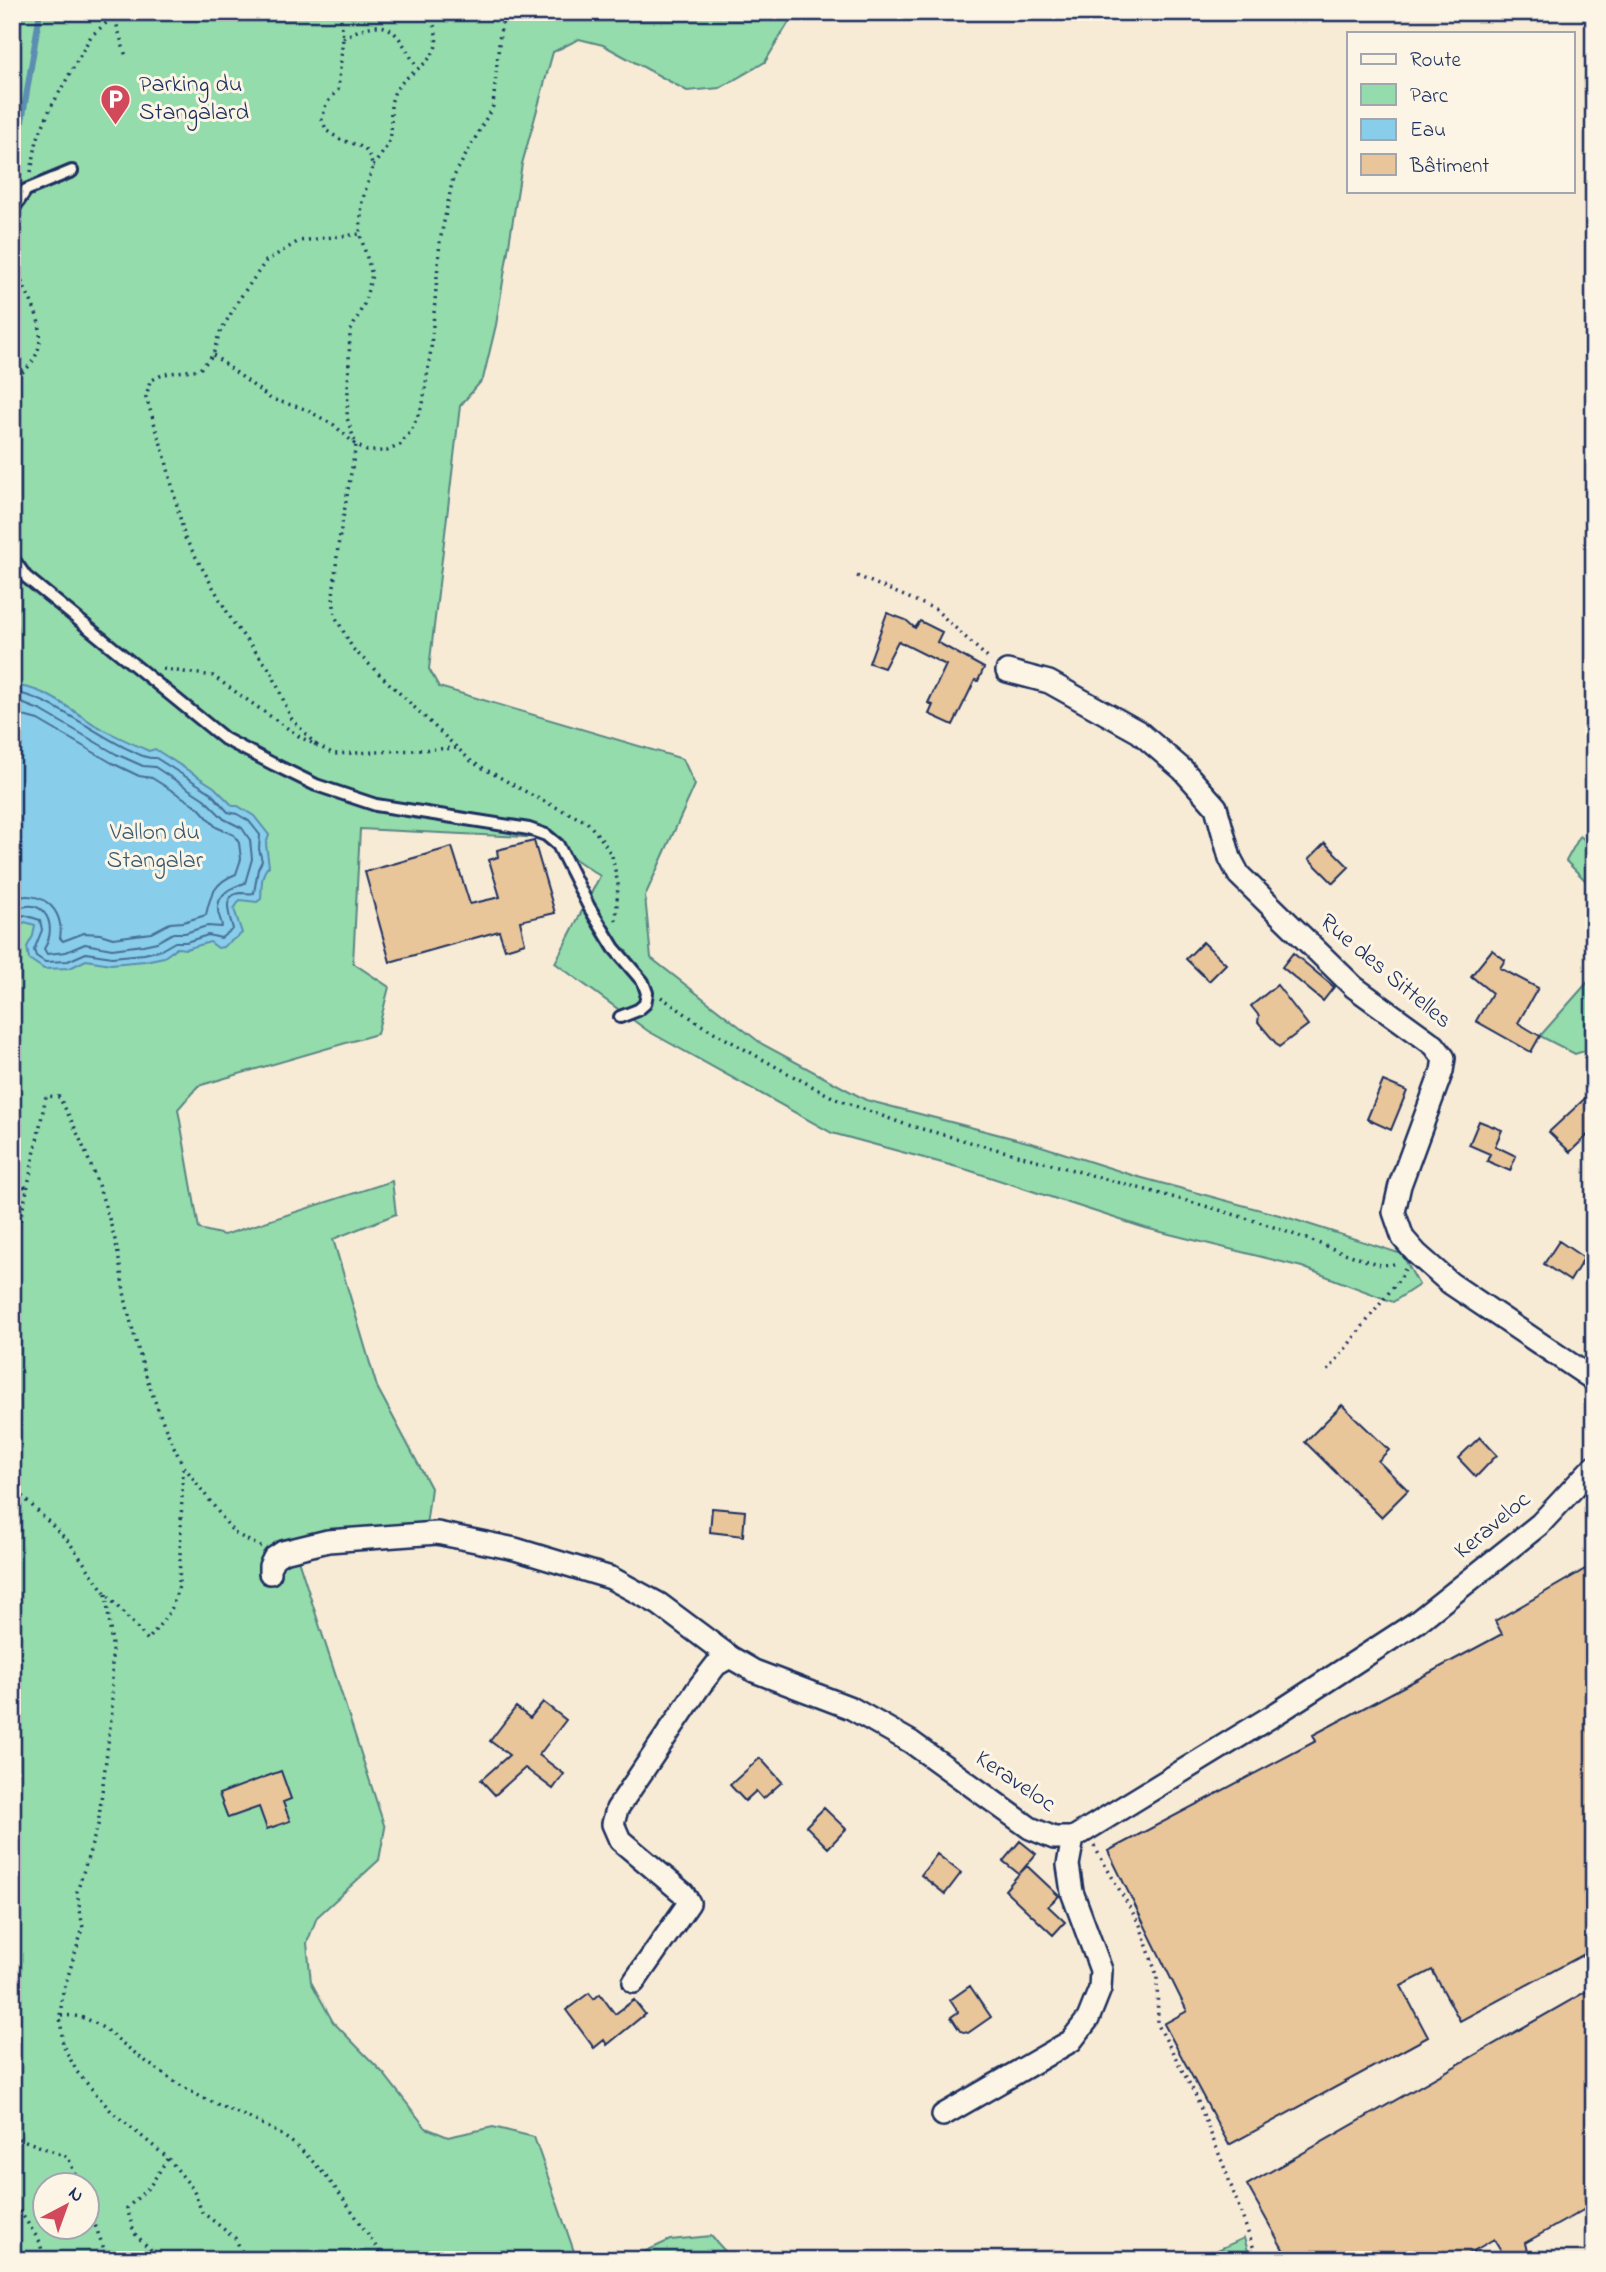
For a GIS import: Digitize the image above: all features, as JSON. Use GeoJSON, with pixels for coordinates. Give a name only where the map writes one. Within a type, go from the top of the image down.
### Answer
{"type":"FeatureCollection","features":[{"type":"Feature","properties":{"kind":"street","name":"Rue des Sittelles"},"geometry":{"type":"LineString","coordinates":[[1007,671],[1049,682],[1139,732],[1183,770],[1216,807],[1230,859],[1239,875],[1354,986],[1434,1045],[1444,1058],[1442,1071],[1400,1185],[1394,1212],[1404,1238],[1417,1254],[1450,1283],[1594,1380]]}},
{"type":"Feature","properties":{"kind":"street","name":"Keraveloc"},"geometry":{"type":"LineString","coordinates":[[283,1552],[328,1541],[437,1533],[515,1549],[611,1578],[659,1604],[730,1657],[754,1671],[852,1708],[911,1742],[1030,1828],[1054,1838],[1079,1834],[1276,1713],[1417,1622],[1540,1524],[1594,1466]]}},
{"type":"Feature","properties":{"kind":"street"},"geometry":{"type":"LineString","coordinates":[[270,1573],[274,1558],[283,1552]]}},
{"type":"Feature","properties":{"kind":"street"},"geometry":{"type":"LineString","coordinates":[[634,1982],[690,1903],[683,1893],[620,1840],[613,1824],[617,1808],[699,1687],[716,1665],[730,1657]]}},
{"type":"Feature","properties":{"kind":"street"},"geometry":{"type":"LineString","coordinates":[[943,2115],[1072,2040],[1088,2019],[1100,1989],[1101,1970],[1072,1892],[1068,1866],[1079,1834]]}},
{"type":"Feature","properties":{"kind":"lane"},"geometry":{"type":"LineString","coordinates":[[12,211],[26,190],[72,171]]}},
{"type":"Feature","properties":{"kind":"lane"},"geometry":{"type":"LineString","coordinates":[[12,557],[26,577],[225,739],[316,785],[376,805],[529,829],[546,835],[558,845],[589,907],[614,948],[643,982],[647,993],[645,1004],[620,1017]]}},
{"type":"Feature","properties":{"kind":"path"},"geometry":{"type":"LineString","coordinates":[[26,190],[37,140],[50,109],[91,36],[113,14],[119,12]]}},
{"type":"Feature","properties":{"kind":"path"},"geometry":{"type":"LineString","coordinates":[[340,12],[343,38],[338,90],[326,104],[322,120],[327,131],[368,152],[373,167]]}},
{"type":"Feature","properties":{"kind":"path"},"geometry":{"type":"LineString","coordinates":[[431,12],[436,44],[428,59],[394,92],[391,135],[373,167],[362,201],[360,234],[372,275],[365,304],[350,332],[347,418],[356,445],[338,546],[333,596],[335,616],[353,649],[472,762],[587,822],[603,841],[612,856],[618,884],[614,948]]}},
{"type":"Feature","properties":{"kind":"path"},"geometry":{"type":"LineString","coordinates":[[213,355],[271,399],[305,410],[334,425],[368,452],[387,451],[400,445],[411,431],[423,404],[431,349],[440,241],[453,178],[493,106],[500,33],[505,12]]}},
{"type":"Feature","properties":{"kind":"path"},"geometry":{"type":"LineString","coordinates":[[113,14],[126,57]]}},
{"type":"Feature","properties":{"kind":"path"},"geometry":{"type":"LineString","coordinates":[[343,38],[363,27],[387,27],[400,36],[417,68]]}},
{"type":"Feature","properties":{"kind":"path"},"geometry":{"type":"LineString","coordinates":[[316,745],[292,718],[271,671],[234,624],[185,538],[165,457],[146,397],[150,381],[164,374],[200,369],[213,355],[219,334],[266,261],[299,241],[360,234]]}},
{"type":"Feature","properties":{"kind":"path"},"geometry":{"type":"LineString","coordinates":[[12,263],[39,323],[35,360],[12,378]]}},
{"type":"Feature","properties":{"kind":"path"},"geometry":{"type":"LineString","coordinates":[[857,576],[935,609],[988,659],[1007,671]]}},
{"type":"Feature","properties":{"kind":"path"},"geometry":{"type":"LineString","coordinates":[[145,676],[165,668],[213,676],[300,737],[334,754],[458,748]]}},
{"type":"Feature","properties":{"kind":"path"},"geometry":{"type":"LineString","coordinates":[[643,982],[703,1026],[780,1069],[836,1098],[904,1124],[1216,1209],[1381,1265],[1409,1261],[1401,1277],[1328,1371]]}},
{"type":"Feature","properties":{"kind":"path"},"geometry":{"type":"LineString","coordinates":[[12,1255],[46,1096],[59,1097],[97,1186],[114,1238],[128,1312],[146,1378],[170,1440],[183,1465],[234,1533],[269,1550],[283,1552]]}},
{"type":"Feature","properties":{"kind":"path"},"geometry":{"type":"LineString","coordinates":[[12,1169],[27,1190]]}},
{"type":"Feature","properties":{"kind":"path"},"geometry":{"type":"LineString","coordinates":[[12,1486],[69,1542],[106,1594],[148,1640],[171,1609],[179,1586],[183,1465]]}},
{"type":"Feature","properties":{"kind":"path"},"geometry":{"type":"LineString","coordinates":[[106,1594],[112,1646],[112,1711],[98,1825],[77,1892],[83,1928],[63,1992],[60,2017],[63,2045],[77,2072],[112,2112],[168,2158],[193,2189],[202,2212],[235,2238],[246,2260]]}},
{"type":"Feature","properties":{"kind":"path"},"geometry":{"type":"LineString","coordinates":[[1079,1834],[1140,1925],[1157,1976],[1158,2025],[1195,2094],[1226,2169],[1258,2260]]}},
{"type":"Feature","properties":{"kind":"path"},"geometry":{"type":"LineString","coordinates":[[60,2017],[75,2015],[99,2024],[147,2062],[192,2092],[267,2125],[301,2150],[340,2195],[385,2260]]}},
{"type":"Feature","properties":{"kind":"path"},"geometry":{"type":"LineString","coordinates":[[12,2136],[68,2157],[73,2170]]}},
{"type":"Feature","properties":{"kind":"path"},"geometry":{"type":"LineString","coordinates":[[161,2260],[134,2233],[127,2208],[150,2186],[168,2158]]}},
{"type":"Feature","properties":{"kind":"path"},"geometry":{"type":"LineString","coordinates":[[12,2199],[40,2242],[44,2260]]}},
{"type":"Feature","properties":{"kind":"path"},"geometry":{"type":"LineString","coordinates":[[101,2240],[108,2260]]}},
{"type":"Feature","properties":{"kind":"green space","name":"Vallon du Stangalar"},"geometry":{"type":"Polygon","coordinates":[[[12,12],[795,12],[765,62],[720,88],[687,91],[603,45],[579,39],[553,52],[522,164],[496,325],[483,379],[460,406],[429,669],[439,687],[683,759],[695,785],[645,896],[651,958],[762,1044],[866,1100],[1035,1144],[1135,1176],[1283,1216],[1402,1254],[1419,1285],[1393,1302],[1302,1267],[1145,1228],[968,1170],[832,1133],[648,1031],[555,963],[600,876],[544,838],[360,829],[353,963],[389,987],[377,1034],[198,1086],[178,1109],[199,1229],[224,1235],[392,1181],[396,1214],[333,1239],[377,1387],[431,1488],[426,1526],[296,1553],[385,1828],[379,1860],[317,1917],[307,1943],[311,1982],[333,2022],[384,2074],[426,2128],[448,2137],[493,2127],[534,2137],[577,2260],[12,2260],[12,12]]]}},
{"type":"Feature","properties":{"kind":"green space"},"geometry":{"type":"Polygon","coordinates":[[[1580,836],[1594,847],[1594,889],[1566,861],[1580,836]]]}},
{"type":"Feature","properties":{"kind":"green space"},"geometry":{"type":"Polygon","coordinates":[[[1594,975],[1594,1048],[1575,1054],[1540,1036],[1594,975]]]}},
{"type":"Feature","properties":{"kind":"green space"},"geometry":{"type":"Polygon","coordinates":[[[711,2236],[725,2251],[724,2260],[627,2260],[670,2240],[711,2236]]]}},
{"type":"Feature","properties":{"kind":"green space"},"geometry":{"type":"Polygon","coordinates":[[[1244,2238],[1251,2260],[1200,2260],[1204,2256],[1244,2238]]]}},
{"type":"Feature","properties":{"kind":"water"},"geometry":{"type":"Polygon","coordinates":[[[12,686],[45,694],[108,732],[149,751],[155,749],[214,787],[233,806],[238,806],[254,816],[269,835],[266,844],[269,866],[263,877],[261,899],[257,902],[240,900],[234,909],[242,933],[223,947],[218,948],[210,942],[186,949],[177,948],[164,957],[145,961],[111,964],[86,960],[70,968],[44,969],[29,959],[27,947],[35,925],[25,922],[12,932],[12,686]]]}},
{"type":"Feature","properties":{"kind":"building"},"geometry":{"type":"Polygon","coordinates":[[[887,613],[906,620],[915,628],[920,621],[942,632],[937,642],[984,668],[978,681],[975,680],[953,725],[929,714],[933,705],[928,703],[946,665],[898,641],[884,668],[869,663],[887,613]]]}},
{"type":"Feature","properties":{"kind":"building"},"geometry":{"type":"Polygon","coordinates":[[[534,841],[555,913],[520,921],[525,943],[505,949],[499,931],[390,962],[365,872],[452,847],[470,904],[500,897],[489,860],[498,857],[497,850],[534,841]]]}},
{"type":"Feature","properties":{"kind":"building"},"geometry":{"type":"Polygon","coordinates":[[[1325,843],[1349,867],[1333,883],[1309,859],[1325,843]]]}},
{"type":"Feature","properties":{"kind":"building"},"geometry":{"type":"Polygon","coordinates":[[[1203,942],[1226,964],[1209,981],[1186,959],[1203,942]]]}},
{"type":"Feature","properties":{"kind":"building"},"geometry":{"type":"Polygon","coordinates":[[[1492,950],[1505,960],[1500,968],[1538,988],[1518,1023],[1540,1036],[1531,1052],[1476,1021],[1492,993],[1471,976],[1492,950]]]}},
{"type":"Feature","properties":{"kind":"building"},"geometry":{"type":"Polygon","coordinates":[[[1293,953],[1334,987],[1323,1001],[1282,967],[1293,953]]]}},
{"type":"Feature","properties":{"kind":"building"},"geometry":{"type":"Polygon","coordinates":[[[1277,985],[1308,1025],[1279,1047],[1258,1022],[1259,1016],[1251,1006],[1277,985]]]}},
{"type":"Feature","properties":{"kind":"building"},"geometry":{"type":"Polygon","coordinates":[[[1383,1081],[1407,1091],[1391,1130],[1367,1119],[1383,1081]]]}},
{"type":"Feature","properties":{"kind":"building"},"geometry":{"type":"Polygon","coordinates":[[[1594,1090],[1594,1129],[1570,1152],[1549,1132],[1594,1090]]]}},
{"type":"Feature","properties":{"kind":"building"},"geometry":{"type":"Polygon","coordinates":[[[1479,1121],[1502,1130],[1495,1146],[1516,1156],[1510,1171],[1487,1161],[1490,1154],[1469,1145],[1479,1121]]]}},
{"type":"Feature","properties":{"kind":"building"},"geometry":{"type":"Polygon","coordinates":[[[1559,1241],[1584,1258],[1570,1281],[1544,1264],[1559,1241]]]}},
{"type":"Feature","properties":{"kind":"building"},"geometry":{"type":"Polygon","coordinates":[[[1342,1405],[1389,1450],[1378,1461],[1408,1490],[1381,1517],[1305,1442],[1342,1405]]]}},
{"type":"Feature","properties":{"kind":"building"},"geometry":{"type":"Polygon","coordinates":[[[1480,1437],[1497,1455],[1476,1477],[1458,1458],[1480,1437]]]}},
{"type":"Feature","properties":{"kind":"building"},"geometry":{"type":"Polygon","coordinates":[[[712,1508],[745,1511],[743,1536],[710,1532],[712,1508]]]}},
{"type":"Feature","properties":{"kind":"building"},"geometry":{"type":"Polygon","coordinates":[[[1594,1564],[1594,1949],[1460,2021],[1432,1970],[1401,1986],[1428,2037],[1229,2145],[1164,2024],[1187,2011],[1108,1851],[1316,1741],[1313,1735],[1502,1634],[1495,1621],[1594,1564]]]}},
{"type":"Feature","properties":{"kind":"building"},"geometry":{"type":"Polygon","coordinates":[[[543,1702],[566,1720],[539,1755],[564,1774],[553,1789],[525,1768],[495,1795],[481,1780],[509,1755],[490,1741],[516,1707],[530,1718],[543,1702]]]}},
{"type":"Feature","properties":{"kind":"building"},"geometry":{"type":"Polygon","coordinates":[[[760,1758],[782,1782],[763,1799],[756,1791],[745,1801],[730,1785],[760,1758]]]}},
{"type":"Feature","properties":{"kind":"building"},"geometry":{"type":"Polygon","coordinates":[[[281,1771],[291,1799],[283,1802],[290,1821],[267,1829],[259,1807],[228,1818],[219,1794],[281,1771]]]}},
{"type":"Feature","properties":{"kind":"building"},"geometry":{"type":"Polygon","coordinates":[[[824,1808],[846,1829],[828,1848],[806,1826],[824,1808]]]}},
{"type":"Feature","properties":{"kind":"building"},"geometry":{"type":"Polygon","coordinates":[[[1020,1841],[1036,1854],[1020,1873],[1027,1866],[1059,1896],[1048,1906],[1065,1922],[1053,1935],[1005,1890],[1019,1874],[1003,1861],[1020,1841]]]}},
{"type":"Feature","properties":{"kind":"building"},"geometry":{"type":"Polygon","coordinates":[[[937,1854],[961,1873],[945,1894],[921,1875],[937,1854]]]}},
{"type":"Feature","properties":{"kind":"building"},"geometry":{"type":"Polygon","coordinates":[[[970,1986],[991,2017],[968,2033],[960,2031],[951,2017],[958,2012],[950,2000],[970,1986]]]}},
{"type":"Feature","properties":{"kind":"building"},"geometry":{"type":"Polygon","coordinates":[[[1594,1987],[1594,2204],[1525,2243],[1529,2260],[1507,2260],[1494,2239],[1458,2260],[1289,2260],[1247,2185],[1594,1987]]]}},
{"type":"Feature","properties":{"kind":"building"},"geometry":{"type":"Polygon","coordinates":[[[589,1993],[594,1999],[600,1994],[615,2014],[634,2000],[645,2014],[607,2045],[604,2040],[594,2048],[566,2010],[589,1993]]]}},
{"type":"Feature","properties":{"kind":"waterway"},"geometry":{"type":"LineString","coordinates":[[12,155],[18,146],[40,12]]}},
{"type":"Feature","properties":{"kind":"place","name":"Parking du Stangalard"},"geometry":{"type":"Point","coordinates":[116,126]}}]}
